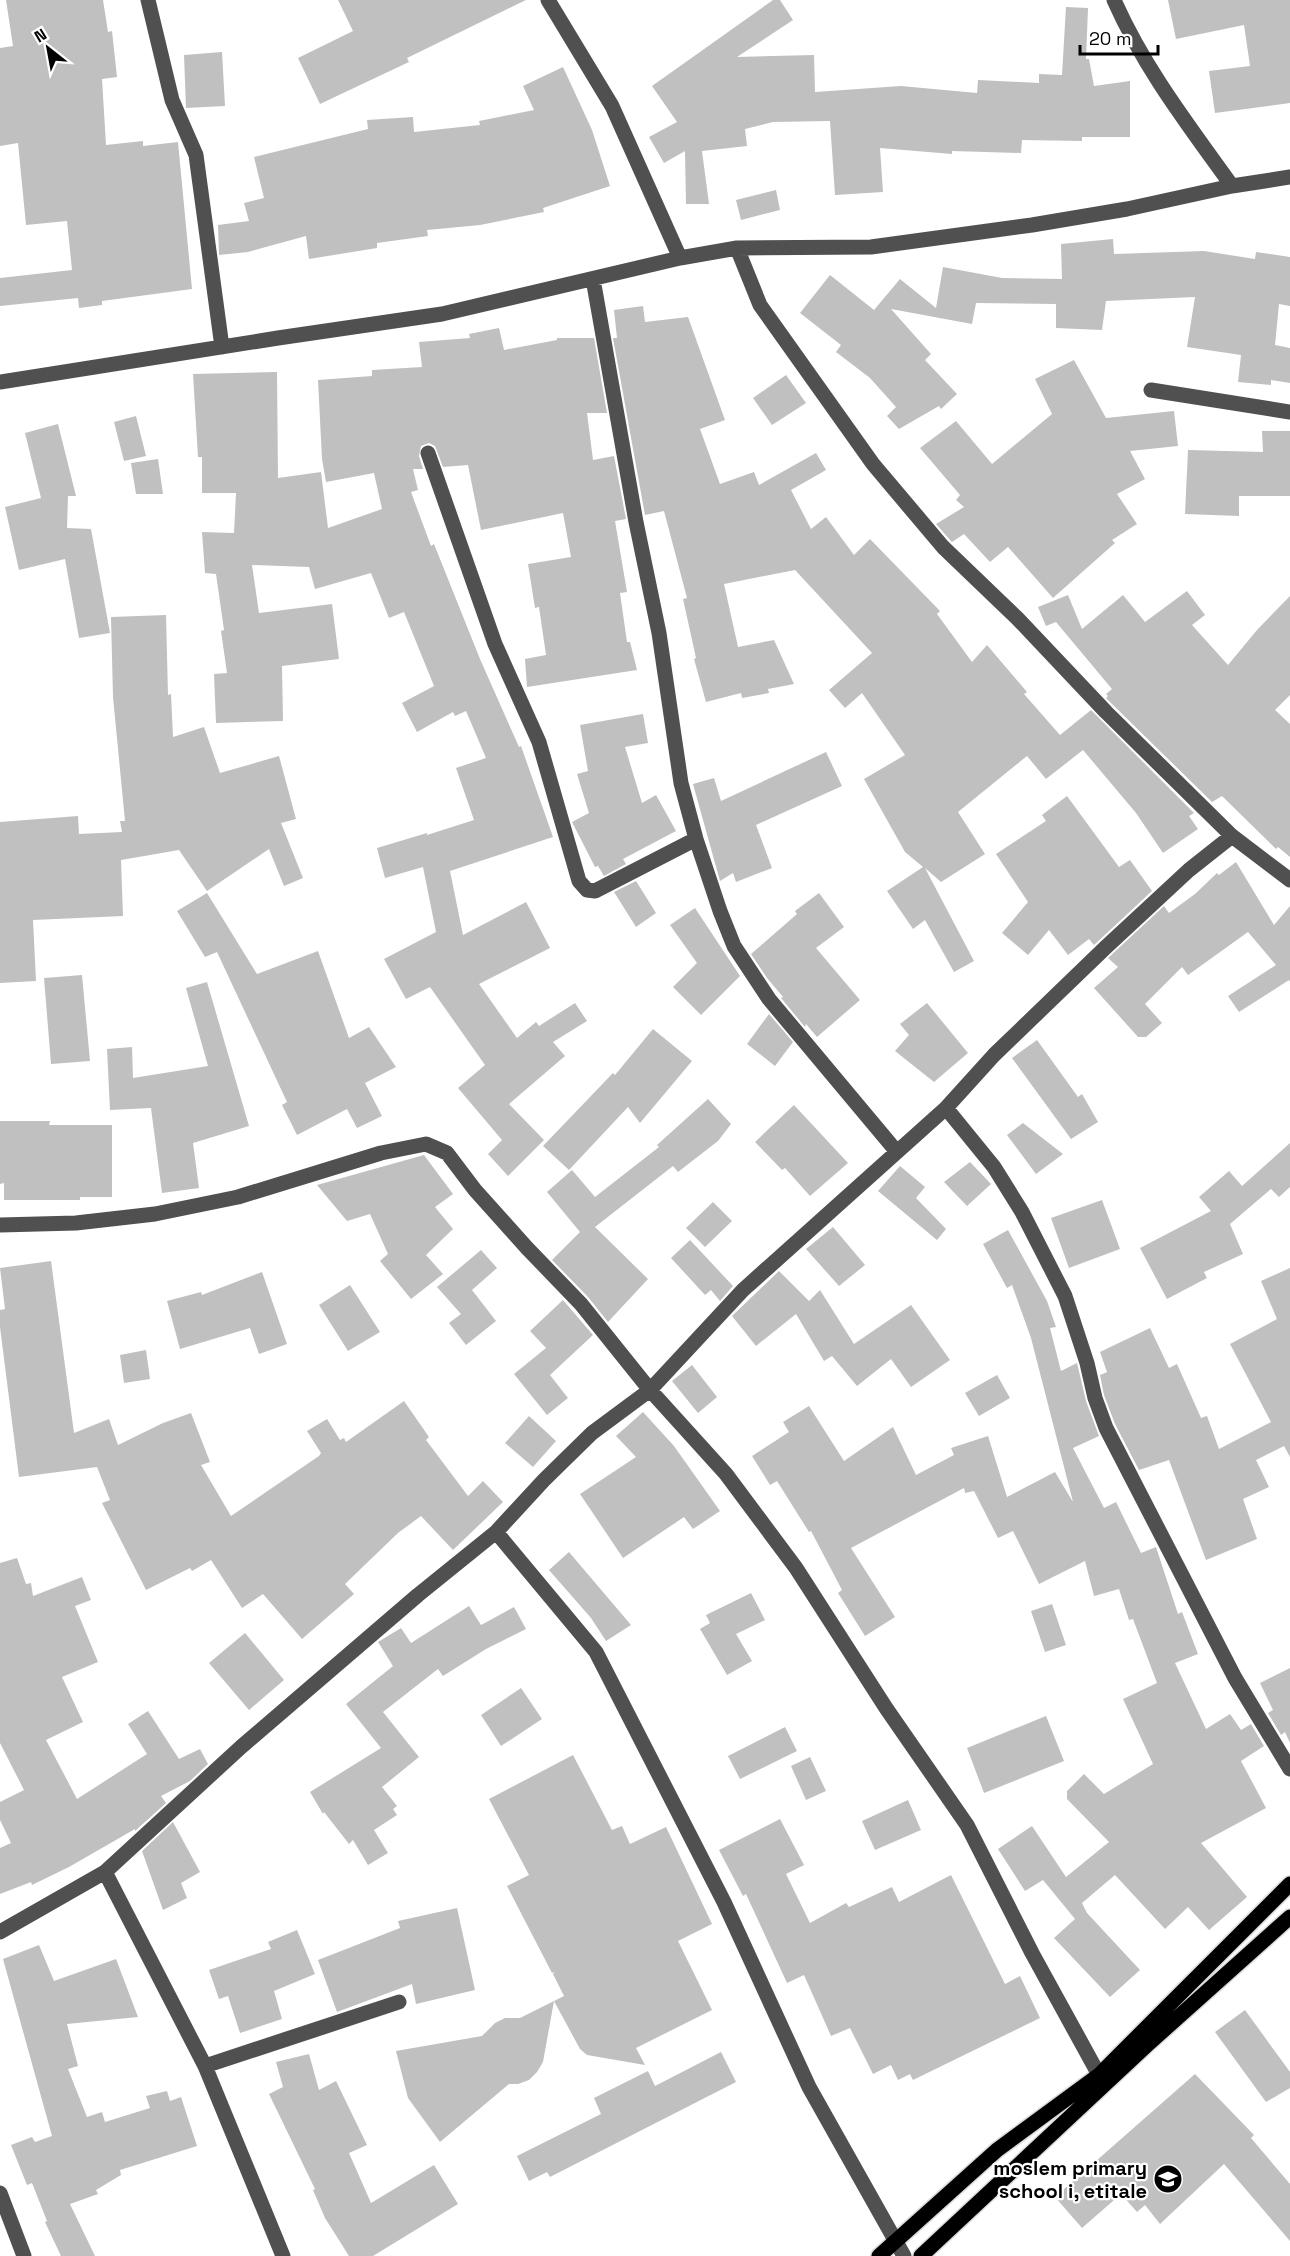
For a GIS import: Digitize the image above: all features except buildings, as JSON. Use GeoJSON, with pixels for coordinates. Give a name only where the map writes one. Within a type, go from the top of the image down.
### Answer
{"type":"FeatureCollection","features":[{"type":"Feature","properties":{"kind":"main road"},"geometry":{"type":"LineString","coordinates":[[879,2256],[997,2150],[1099,2075],[1290,1884]]}},
{"type":"Feature","properties":{"kind":"main road"},"geometry":{"type":"LineString","coordinates":[[921,2256],[1146,2045],[1289,1920]]}},
{"type":"Feature","properties":{"kind":"street"},"geometry":{"type":"LineString","coordinates":[[148,0],[172,100],[196,155],[222,347]]}},
{"type":"Feature","properties":{"kind":"street"},"geometry":{"type":"LineString","coordinates":[[548,0],[612,106],[680,258]]}},
{"type":"Feature","properties":{"kind":"street"},"geometry":{"type":"LineString","coordinates":[[1114,0],[1130,36],[1160,86],[1232,186]]}},
{"type":"Feature","properties":{"kind":"street"},"geometry":{"type":"LineString","coordinates":[[0,382],[442,314],[680,258],[737,248],[871,247],[1032,225],[1290,177]]}},
{"type":"Feature","properties":{"kind":"street"},"geometry":{"type":"LineString","coordinates":[[737,248],[760,305],[873,464],[943,547],[1017,618],[1106,712],[1232,836],[1290,880]]}},
{"type":"Feature","properties":{"kind":"street"},"geometry":{"type":"LineString","coordinates":[[593,279],[636,522],[659,633],[681,783],[696,839],[734,946],[770,999],[897,1152]]}},
{"type":"Feature","properties":{"kind":"street"},"geometry":{"type":"LineString","coordinates":[[1151,390],[1290,412]]}},
{"type":"Feature","properties":{"kind":"street"},"geometry":{"type":"LineString","coordinates":[[429,453],[495,644],[539,742],[579,880],[587,890],[596,891],[696,839]]}},
{"type":"Feature","properties":{"kind":"street"},"geometry":{"type":"LineString","coordinates":[[0,1932],[105,1872],[241,1747],[418,1595],[496,1532],[592,1433],[650,1390],[742,1290],[946,1108],[994,1055],[1106,947],[1189,870],[1232,836]]}},
{"type":"Feature","properties":{"kind":"street"},"geometry":{"type":"LineString","coordinates":[[946,1108],[994,1167],[1022,1212],[1065,1296],[1106,1428],[1235,1678],[1290,1769]]}},
{"type":"Feature","properties":{"kind":"street"},"geometry":{"type":"LineString","coordinates":[[0,1225],[76,1223],[155,1214],[238,1197],[381,1154],[426,1144],[447,1153],[475,1190],[581,1304],[650,1390],[726,1474],[796,1568],[886,1708],[966,1825],[1032,1953],[1099,2075]]}},
{"type":"Feature","properties":{"kind":"street"},"geometry":{"type":"LineString","coordinates":[[496,1532],[596,1652],[724,1902],[809,2087],[904,2256]]}},
{"type":"Feature","properties":{"kind":"street"},"geometry":{"type":"LineString","coordinates":[[105,1872],[205,2066],[283,2256]]}},
{"type":"Feature","properties":{"kind":"street"},"geometry":{"type":"LineString","coordinates":[[205,2066],[399,2002]]}},
{"type":"Feature","properties":{"kind":"street"},"geometry":{"type":"LineString","coordinates":[[0,2193],[24,2256]]}},
{"type":"Feature","properties":{"kind":"place","name":"moslem primary school i, etitale"},"geometry":{"type":"Point","coordinates":[1168,2179]}}]}
